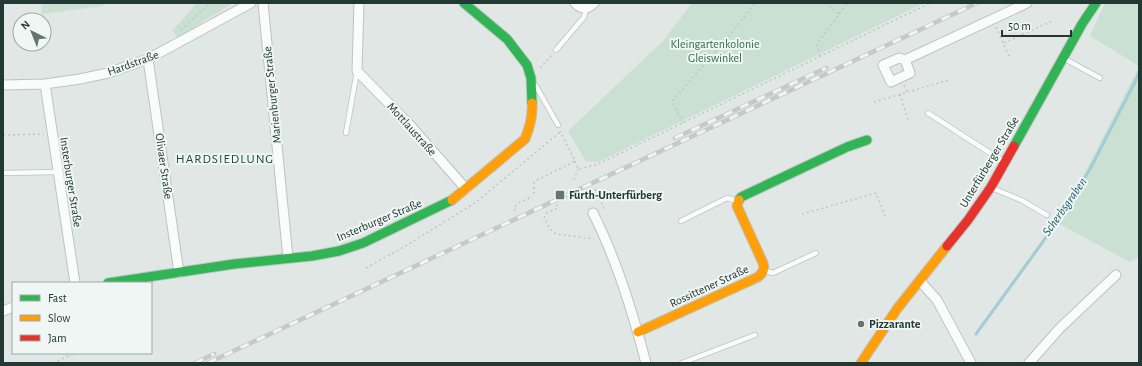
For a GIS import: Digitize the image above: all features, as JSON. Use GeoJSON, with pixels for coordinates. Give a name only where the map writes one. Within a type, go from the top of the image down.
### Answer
{"type":"FeatureCollection","features":[{"type":"Feature","properties":{"kind":"street","name":"Hardstraße"},"geometry":{"type":"LineString","coordinates":[[3,85],[45,84],[80,79],[108,73],[148,60],[251,3]]}},
{"type":"Feature","properties":{"kind":"street","name":"Marienburger Straße"},"geometry":{"type":"LineString","coordinates":[[263,3],[288,258]]}},
{"type":"Feature","properties":{"kind":"street"},"geometry":{"type":"LineString","coordinates":[[357,71],[359,3]]}},
{"type":"Feature","properties":{"kind":"street"},"geometry":{"type":"LineString","coordinates":[[464,3],[507,39],[527,65],[531,78]]}},
{"type":"Feature","properties":{"kind":"street"},"geometry":{"type":"LineString","coordinates":[[575,3],[586,9],[594,3]]}},
{"type":"Feature","properties":{"kind":"street"},"geometry":{"type":"LineString","coordinates":[[905,60],[992,18],[1027,3]]}},
{"type":"Feature","properties":{"kind":"street","name":"Unterfürberger Straße"},"geometry":{"type":"LineString","coordinates":[[861,363],[896,309],[968,220],[991,187],[1063,58],[1096,3]]}},
{"type":"Feature","properties":{"kind":"street","name":"Olivaer Straße"},"geometry":{"type":"LineString","coordinates":[[148,60],[179,273]]}},
{"type":"Feature","properties":{"kind":"street","name":"Mottlaustraße"},"geometry":{"type":"LineString","coordinates":[[357,71],[409,124],[466,189]]}},
{"type":"Feature","properties":{"kind":"street","name":"Insterburger Straße"},"geometry":{"type":"LineString","coordinates":[[115,282],[234,264],[312,256],[339,251],[364,243],[433,210],[449,202],[466,189],[518,146],[528,134],[533,112],[531,78]]}},
{"type":"Feature","properties":{"kind":"street","name":"Insterburger Straße"},"geometry":{"type":"LineString","coordinates":[[45,84],[75,282]]}},
{"type":"Feature","properties":{"kind":"street"},"geometry":{"type":"LineString","coordinates":[[738,202],[744,196],[833,153],[867,140]]}},
{"type":"Feature","properties":{"kind":"street","name":"Rossittener Straße"},"geometry":{"type":"LineString","coordinates":[[638,332],[758,277],[764,270],[763,263],[738,209],[738,202]]}},
{"type":"Feature","properties":{"kind":"street"},"geometry":{"type":"LineString","coordinates":[[594,213],[607,239],[638,332],[646,363]]}},
{"type":"Feature","properties":{"kind":"street"},"geometry":{"type":"LineString","coordinates":[[1029,363],[1060,328],[1116,275]]}},
{"type":"Feature","properties":{"kind":"street"},"geometry":{"type":"LineString","coordinates":[[920,281],[937,300],[971,363]]}},
{"type":"Feature","properties":{"kind":"lane"},"geometry":{"type":"LineString","coordinates":[[556,50],[584,17],[586,9]]}},
{"type":"Feature","properties":{"kind":"lane"},"geometry":{"type":"LineString","coordinates":[[1063,58],[1100,78]]}},
{"type":"Feature","properties":{"kind":"lane"},"geometry":{"type":"LineString","coordinates":[[346,133],[357,71]]}},
{"type":"Feature","properties":{"kind":"lane"},"geometry":{"type":"LineString","coordinates":[[531,78],[558,126]]}},
{"type":"Feature","properties":{"kind":"lane"},"geometry":{"type":"LineString","coordinates":[[928,113],[1005,162]]}},
{"type":"Feature","properties":{"kind":"lane"},"geometry":{"type":"LineString","coordinates":[[3,173],[58,172]]}},
{"type":"Feature","properties":{"kind":"lane"},"geometry":{"type":"LineString","coordinates":[[991,187],[1021,200],[1047,215]]}},
{"type":"Feature","properties":{"kind":"lane"},"geometry":{"type":"LineString","coordinates":[[681,221],[727,198],[738,202]]}},
{"type":"Feature","properties":{"kind":"lane"},"geometry":{"type":"LineString","coordinates":[[764,270],[773,273],[816,253]]}},
{"type":"Feature","properties":{"kind":"lane"},"geometry":{"type":"LineString","coordinates":[[682,363],[755,335]]}},
{"type":"Feature","properties":{"kind":"path"},"geometry":{"type":"LineString","coordinates":[[181,30],[210,3]]}},
{"type":"Feature","properties":{"kind":"path"},"geometry":{"type":"LineString","coordinates":[[683,122],[672,100],[726,40],[755,3]]}},
{"type":"Feature","properties":{"kind":"path"},"geometry":{"type":"LineString","coordinates":[[824,3],[839,14]]}},
{"type":"Feature","properties":{"kind":"path"},"geometry":{"type":"LineString","coordinates":[[820,56],[817,44],[847,3]]}},
{"type":"Feature","properties":{"kind":"path"},"geometry":{"type":"LineString","coordinates":[[578,170],[596,165],[930,3]]}},
{"type":"Feature","properties":{"kind":"path"},"geometry":{"type":"LineString","coordinates":[[992,18],[1010,58]]}},
{"type":"Feature","properties":{"kind":"path"},"geometry":{"type":"LineString","coordinates":[[1004,43],[1054,20]]}},
{"type":"Feature","properties":{"kind":"path"},"geometry":{"type":"LineString","coordinates":[[531,78],[556,50]]}},
{"type":"Feature","properties":{"kind":"path"},"geometry":{"type":"LineString","coordinates":[[874,102],[949,80]]}},
{"type":"Feature","properties":{"kind":"path"},"geometry":{"type":"LineString","coordinates":[[900,94],[908,120]]}},
{"type":"Feature","properties":{"kind":"path"},"geometry":{"type":"LineString","coordinates":[[558,126],[578,170],[574,180]]}},
{"type":"Feature","properties":{"kind":"path"},"geometry":{"type":"LineString","coordinates":[[366,268],[404,247],[475,203],[561,132]]}},
{"type":"Feature","properties":{"kind":"path"},"geometry":{"type":"LineString","coordinates":[[3,135],[52,134]]}},
{"type":"Feature","properties":{"kind":"path"},"geometry":{"type":"LineString","coordinates":[[534,194],[534,183],[537,180],[575,162]]}},
{"type":"Feature","properties":{"kind":"path"},"geometry":{"type":"LineString","coordinates":[[594,213],[604,208],[595,189]]}},
{"type":"Feature","properties":{"kind":"path"},"geometry":{"type":"LineString","coordinates":[[802,214],[876,193],[885,216]]}},
{"type":"Feature","properties":{"kind":"path"},"geometry":{"type":"LineString","coordinates":[[515,211],[514,208],[520,202],[532,197]]}},
{"type":"Feature","properties":{"kind":"path"},"geometry":{"type":"LineString","coordinates":[[546,214],[558,208],[556,203]]}},
{"type":"Feature","properties":{"kind":"path"},"geometry":{"type":"LineString","coordinates":[[544,216],[549,228],[556,234],[607,239]]}},
{"type":"Feature","properties":{"kind":"path"},"geometry":{"type":"LineString","coordinates":[[53,363],[73,354]]}},
{"type":"Feature","properties":{"kind":"green space"},"geometry":{"type":"Polygon","coordinates":[[[41,3],[103,3],[103,6],[52,13],[42,12],[41,3]]]}},
{"type":"Feature","properties":{"kind":"green space"},"geometry":{"type":"Polygon","coordinates":[[[197,3],[233,3],[178,37],[172,31],[197,3]]]}},
{"type":"Feature","properties":{"kind":"green space","name":"Kleingartenkolonie Gleiswinkel"},"geometry":{"type":"Polygon","coordinates":[[[692,3],[924,3],[598,162],[586,161],[568,131],[663,41],[692,3]]]}},
{"type":"Feature","properties":{"kind":"green space"},"geometry":{"type":"Polygon","coordinates":[[[1105,3],[1139,3],[1139,66],[1090,36],[1105,3]]]}},
{"type":"Feature","properties":{"kind":"green space"},"geometry":{"type":"Polygon","coordinates":[[[1139,67],[1139,257],[1130,262],[1052,220],[1079,184],[1139,67]]]}},
{"type":"Feature","properties":{"kind":"waterway","name":"Scherbsgraben"},"geometry":{"type":"LineString","coordinates":[[976,334],[1042,243],[1089,171],[1139,72]]}},
{"type":"Feature","properties":{"kind":"railway"},"geometry":{"type":"LineString","coordinates":[[208,363],[977,3]]}},
{"type":"Feature","properties":{"kind":"railway"},"geometry":{"type":"LineString","coordinates":[[675,138],[826,68]]}},
{"type":"Feature","properties":{"kind":"railway"},"geometry":{"type":"LineString","coordinates":[[195,363],[214,354]]}},
{"type":"Feature","properties":{"kind":"traffic: fast"},"geometry":{"type":"LineString","coordinates":[[464,3],[507,39],[527,65],[531,78],[532,103]]}},
{"type":"Feature","properties":{"kind":"traffic: fast"},"geometry":{"type":"LineString","coordinates":[[1014,146],[1082,24],[1096,3]]}},
{"type":"Feature","properties":{"kind":"traffic: fast"},"geometry":{"type":"LineString","coordinates":[[739,200],[741,197],[847,147],[867,140]]}},
{"type":"Feature","properties":{"kind":"traffic: fast"},"geometry":{"type":"LineString","coordinates":[[115,282],[234,264],[312,256],[339,251],[363,243],[452,200]]}},
{"type":"Feature","properties":{"kind":"traffic: slow"},"geometry":{"type":"LineString","coordinates":[[452,200],[525,139],[531,121],[532,103]]}},
{"type":"Feature","properties":{"kind":"traffic: slow"},"geometry":{"type":"LineString","coordinates":[[638,332],[758,277],[761,274],[764,269],[764,265],[737,206],[739,200]]}},
{"type":"Feature","properties":{"kind":"traffic: slow"},"geometry":{"type":"LineString","coordinates":[[861,363],[897,309],[947,246]]}},
{"type":"Feature","properties":{"kind":"traffic: jam"},"geometry":{"type":"LineString","coordinates":[[947,246],[968,220],[991,187],[1014,146]]}},
{"type":"Feature","properties":{"kind":"place","name":"Fürth-Unterfürberg"},"geometry":{"type":"Point","coordinates":[560,195]}},
{"type":"Feature","properties":{"kind":"place","name":"Pizzarante"},"geometry":{"type":"Point","coordinates":[861,324]}},
{"type":"Feature","properties":{"kind":"district","name":"HARDSIEDLUNG"},"geometry":{"type":"Point","coordinates":[225,159]}}]}
